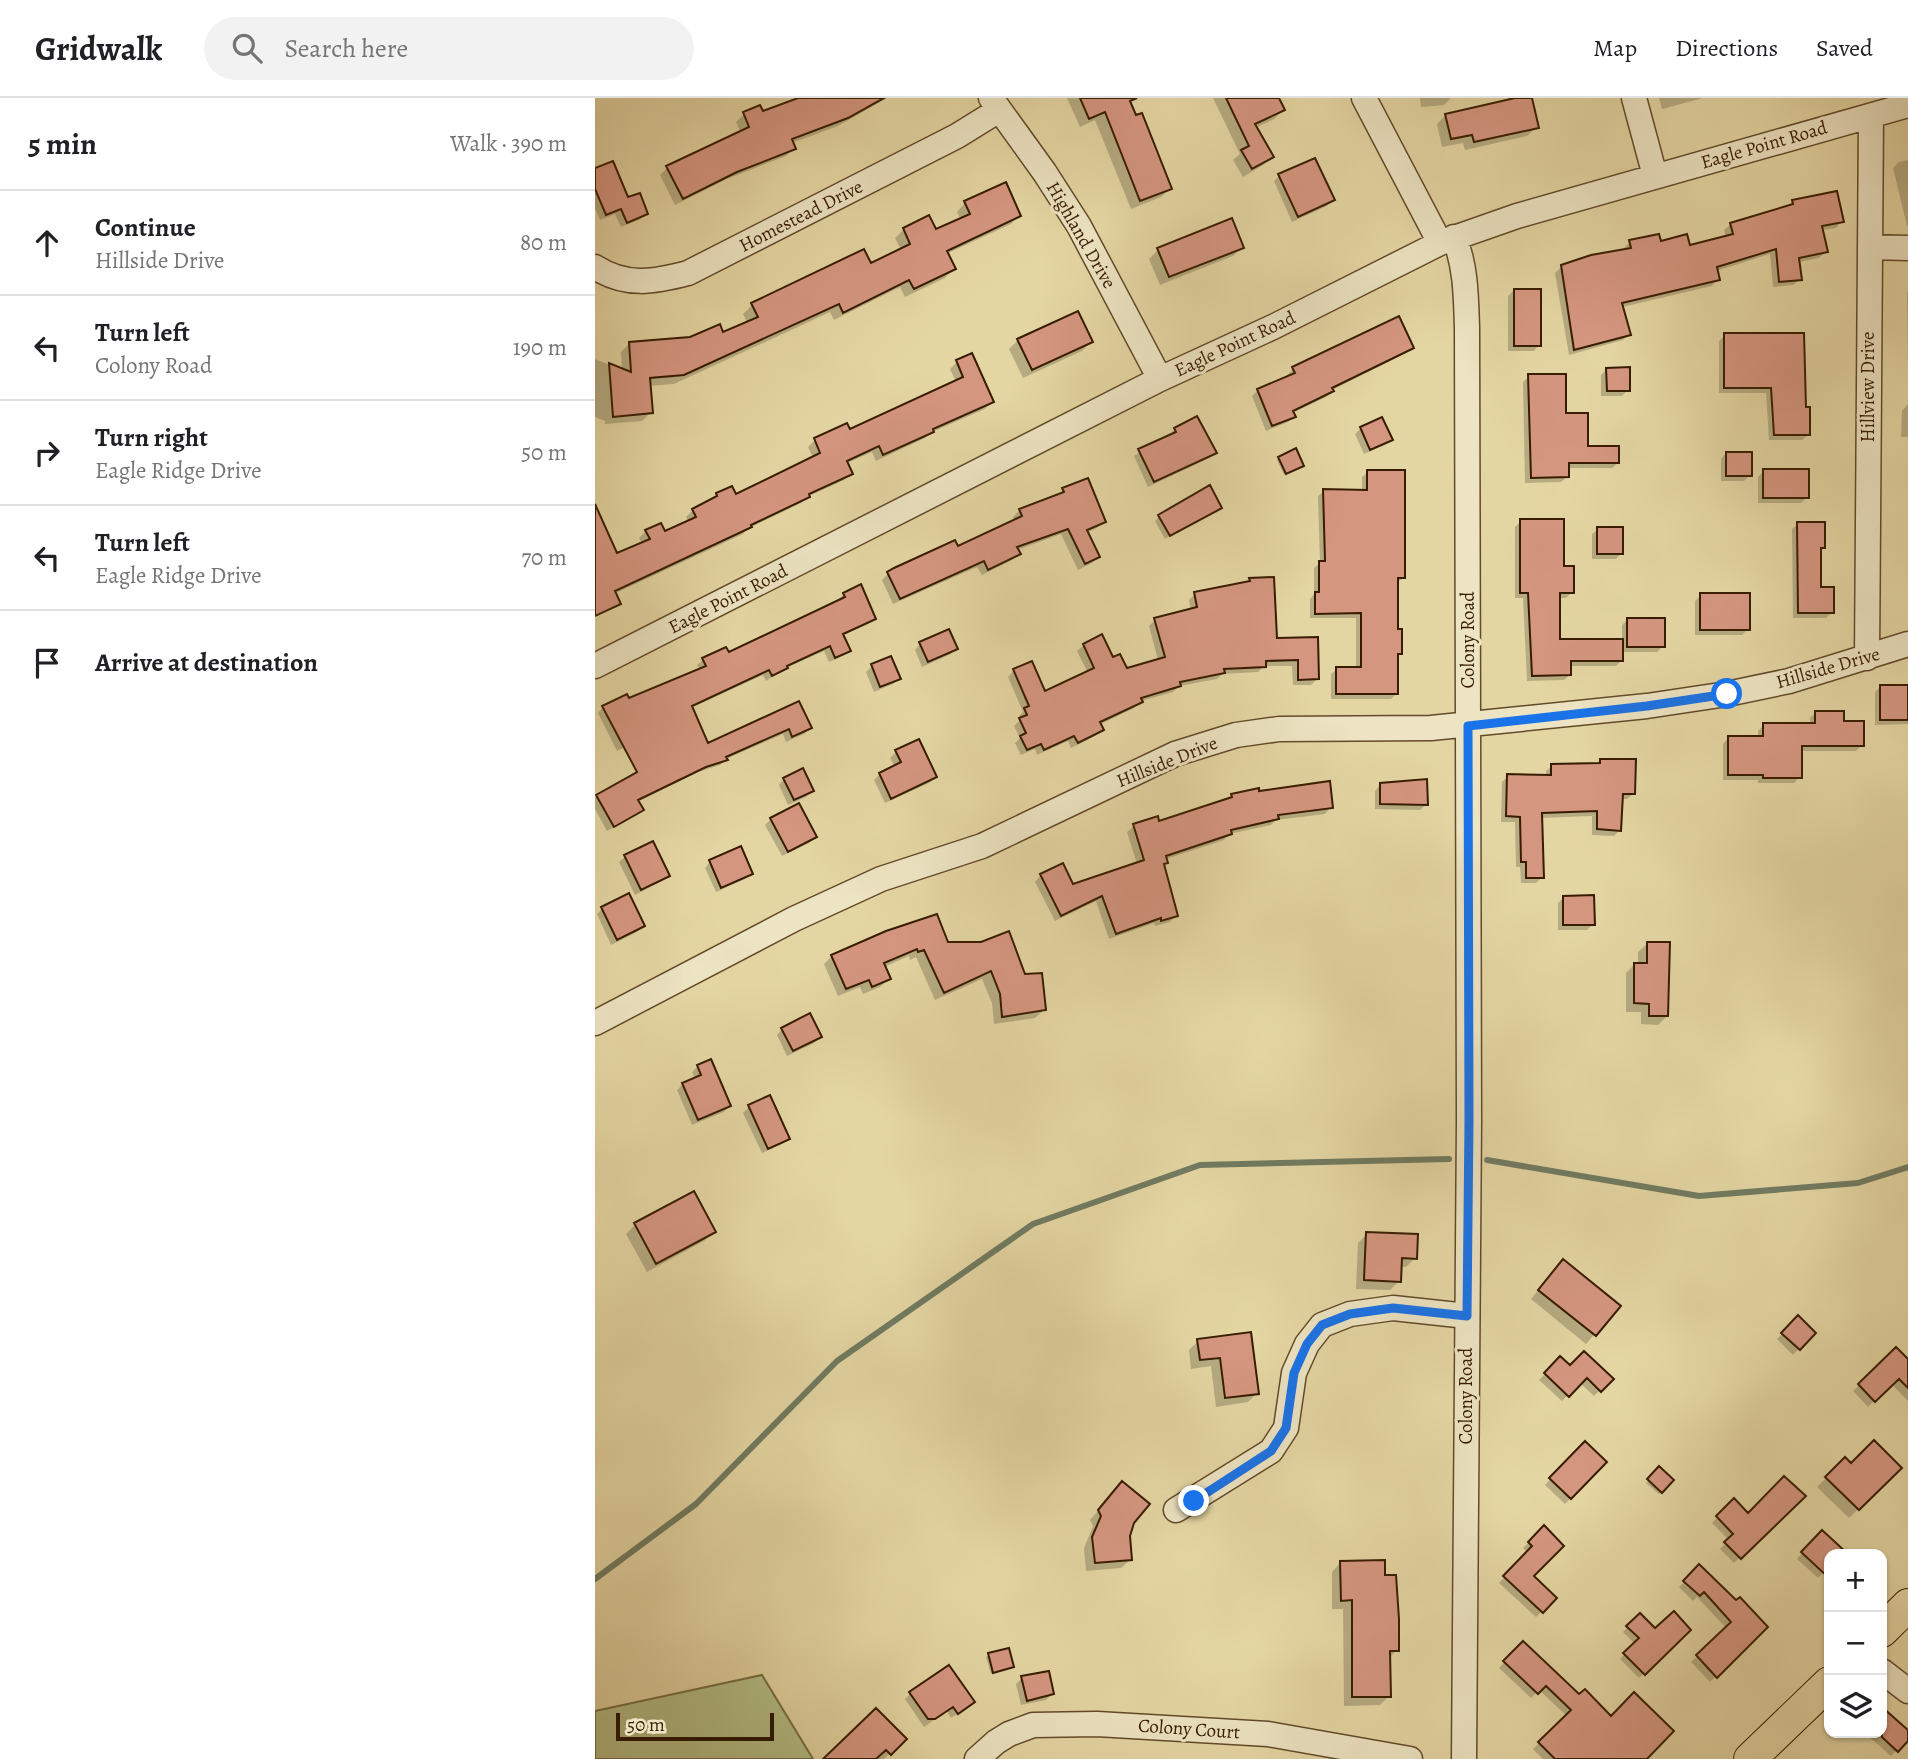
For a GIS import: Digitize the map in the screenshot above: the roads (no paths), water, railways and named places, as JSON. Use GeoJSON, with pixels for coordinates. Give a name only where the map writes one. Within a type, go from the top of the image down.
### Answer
{"type":"FeatureCollection","features":[{"type":"Feature","properties":{"kind":"main road"},"geometry":{"type":"LineString","coordinates":[[1887,1626],[1908,1605]]}},
{"type":"Feature","properties":{"kind":"main road"},"geometry":{"type":"LineString","coordinates":[[1751,1759],[1824,1688]]}},
{"type":"Feature","properties":{"kind":"street","name":"Colony Road"},"geometry":{"type":"LineString","coordinates":[[1364,98],[1447,240],[1459,250],[1465,280],[1469,1121],[1464,1759]]}},
{"type":"Feature","properties":{"kind":"street"},"geometry":{"type":"LineString","coordinates":[[1635,98],[1655,176]]}},
{"type":"Feature","properties":{"kind":"street","name":"Homestead Drive"},"geometry":{"type":"LineString","coordinates":[[595,267],[628,281],[643,282],[688,273],[957,136],[995,104]]}},
{"type":"Feature","properties":{"kind":"street","name":"Highland Drive"},"geometry":{"type":"LineString","coordinates":[[995,104],[1079,226],[1160,379]]}},
{"type":"Feature","properties":{"kind":"street","name":"Eagle Point Road"},"geometry":{"type":"LineString","coordinates":[[595,666],[1160,379],[1273,327],[1447,240],[1517,216],[1908,105]]}},
{"type":"Feature","properties":{"kind":"street","name":"Hillview Drive"},"geometry":{"type":"LineString","coordinates":[[1867,658],[1871,116]]}},
{"type":"Feature","properties":{"kind":"street"},"geometry":{"type":"LineString","coordinates":[[1870,247],[1908,248]]}},
{"type":"Feature","properties":{"kind":"street","name":"Hillside Drive"},"geometry":{"type":"LineString","coordinates":[[595,1023],[794,919],[881,879],[982,846],[1175,754],[1205,743],[1279,729],[1468,726],[1647,706],[1789,681],[1908,644]]}},
{"type":"Feature","properties":{"kind":"street"},"geometry":{"type":"LineString","coordinates":[[1176,1510],[1271,1451],[1286,1428],[1294,1373],[1307,1344],[1322,1325],[1350,1314],[1393,1308],[1467,1316]]}},
{"type":"Feature","properties":{"kind":"street"},"geometry":{"type":"LineString","coordinates":[[1887,1675],[1908,1691]]}},
{"type":"Feature","properties":{"kind":"street","name":"Colony Court"},"geometry":{"type":"LineString","coordinates":[[978,1759],[996,1742],[1033,1725],[1097,1724],[1268,1734],[1410,1759]]}},
{"type":"Feature","properties":{"kind":"waterway"},"geometry":{"type":"LineString","coordinates":[[595,1579],[696,1504],[837,1361],[1033,1224],[1200,1165],[1449,1159]]}},
{"type":"Feature","properties":{"kind":"waterway"},"geometry":{"type":"LineString","coordinates":[[1487,1160],[1699,1196],[1858,1183],[1908,1167]]}}]}
